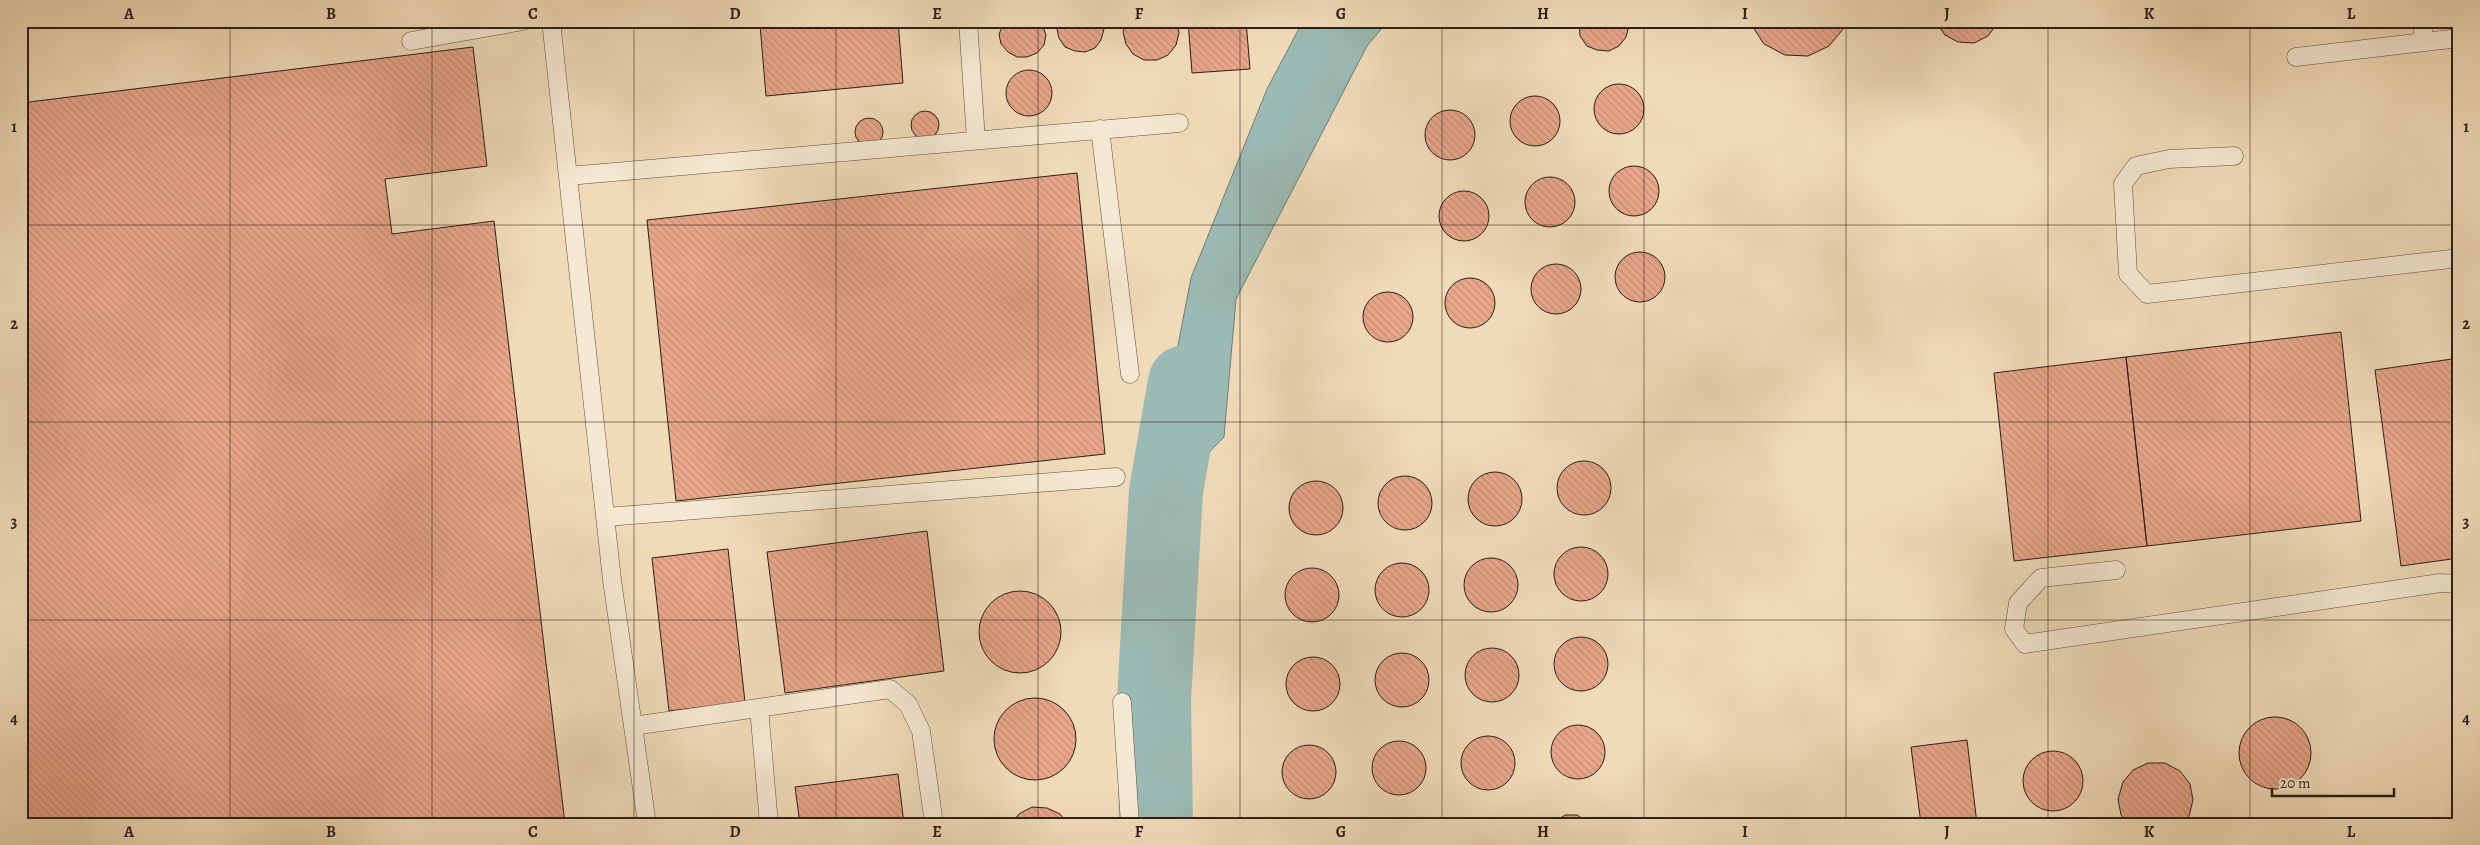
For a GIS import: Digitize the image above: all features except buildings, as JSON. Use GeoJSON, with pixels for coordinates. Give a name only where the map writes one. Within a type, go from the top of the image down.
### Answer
{"type":"FeatureCollection","features":[{"type":"Feature","properties":{"kind":"lane"},"geometry":{"type":"LineString","coordinates":[[411,41],[523,21]]}},
{"type":"Feature","properties":{"kind":"lane"},"geometry":{"type":"LineString","coordinates":[[551,21],[612,580],[647,824]]}},
{"type":"Feature","properties":{"kind":"lane"},"geometry":{"type":"LineString","coordinates":[[968,21],[976,140]]}},
{"type":"Feature","properties":{"kind":"lane"},"geometry":{"type":"LineString","coordinates":[[2421,21],[2425,42]]}},
{"type":"Feature","properties":{"kind":"lane"},"geometry":{"type":"LineString","coordinates":[[2296,57],[2459,38]]}},
{"type":"Feature","properties":{"kind":"lane"},"geometry":{"type":"LineString","coordinates":[[568,176],[1179,123]]}},
{"type":"Feature","properties":{"kind":"lane"},"geometry":{"type":"LineString","coordinates":[[1100,129],[1130,374]]}},
{"type":"Feature","properties":{"kind":"lane"},"geometry":{"type":"LineString","coordinates":[[2234,156],[2169,159],[2136,166],[2123,184],[2128,274],[2147,294],[2459,258]]}},
{"type":"Feature","properties":{"kind":"lane"},"geometry":{"type":"LineString","coordinates":[[606,518],[1116,477]]}},
{"type":"Feature","properties":{"kind":"lane"},"geometry":{"type":"LineString","coordinates":[[2116,570],[2041,578],[2018,603],[2014,629],[2026,644],[2440,583],[2459,584]]}},
{"type":"Feature","properties":{"kind":"lane"},"geometry":{"type":"LineString","coordinates":[[633,726],[890,689],[908,704],[921,731],[934,824]]}},
{"type":"Feature","properties":{"kind":"lane"},"geometry":{"type":"LineString","coordinates":[[1122,702],[1130,824]]}},
{"type":"Feature","properties":{"kind":"lane"},"geometry":{"type":"LineString","coordinates":[[759,708],[768,824]]}},
{"type":"Feature","properties":{"kind":"water"},"geometry":{"type":"Polygon","coordinates":[[[1303,21],[1388,21],[1367,46],[1236,299],[1224,437],[1179,483],[1152,481],[1191,278],[1267,89],[1303,21]]]}},
{"type":"Feature","properties":{"kind":"waterway"},"geometry":{"type":"LineString","coordinates":[[1156,824],[1154,699],[1166,491],[1185,382]]}}]}
